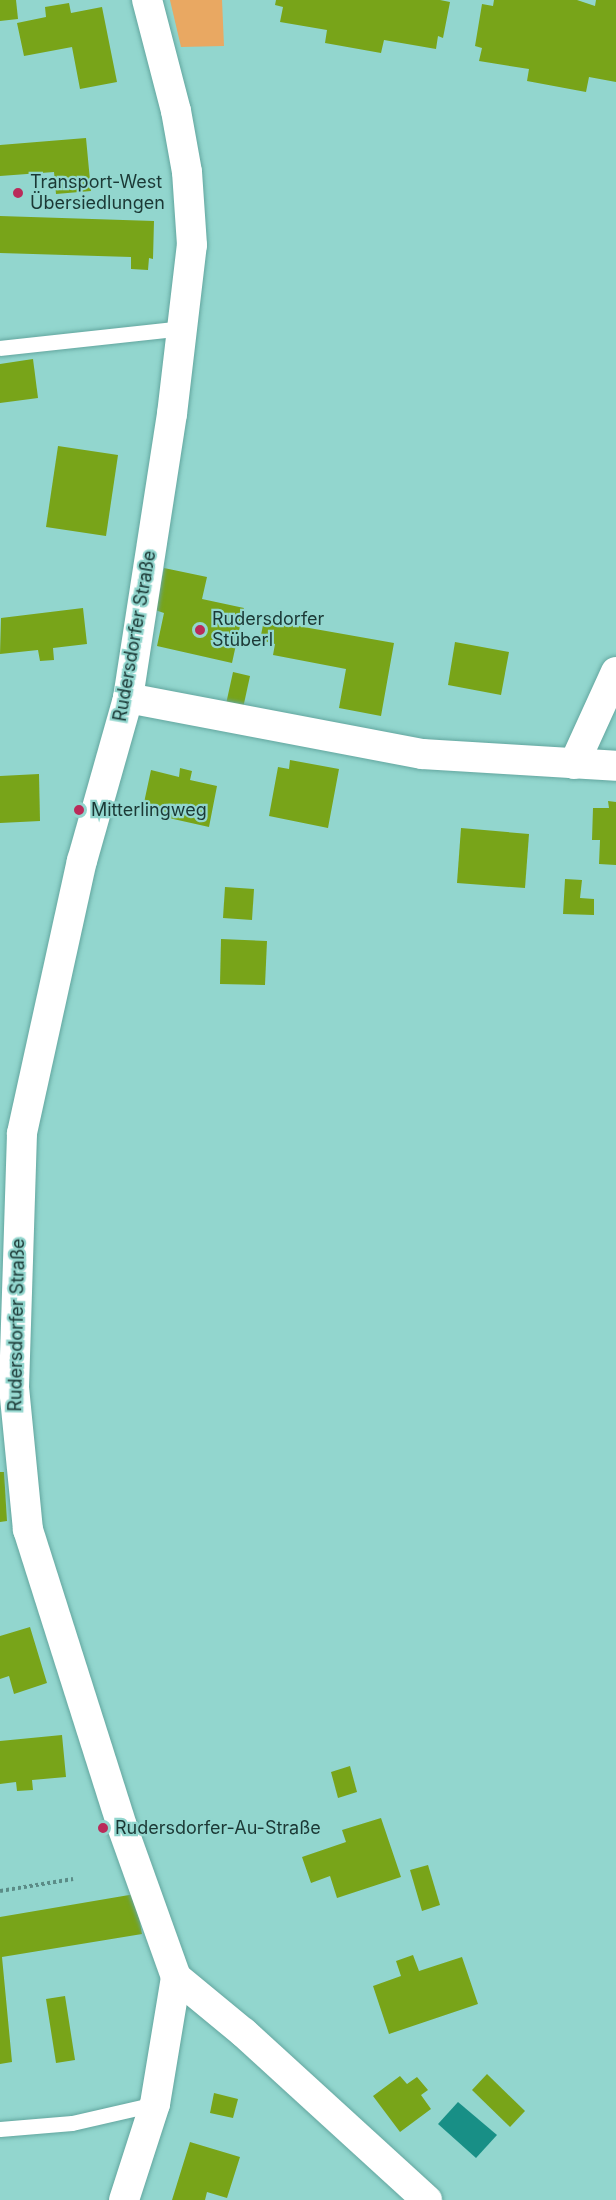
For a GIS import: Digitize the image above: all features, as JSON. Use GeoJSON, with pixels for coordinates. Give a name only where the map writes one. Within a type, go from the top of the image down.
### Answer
{"type":"FeatureCollection","features":[{"type":"Feature","properties":{"kind":"street","name":"Rudersdorfer Straße"},"geometry":{"type":"LineString","coordinates":[[124,2200],[154,2104],[176,1977],[122,1826],[27,1530],[14,1388],[22,1133],[82,861],[128,698],[183,328],[192,245],[187,172],[176,111],[147,0]]}},
{"type":"Feature","properties":{"kind":"street"},"geometry":{"type":"LineString","coordinates":[[574,764],[616,672]]}},
{"type":"Feature","properties":{"kind":"street"},"geometry":{"type":"LineString","coordinates":[[128,698],[422,754],[616,766]]}},
{"type":"Feature","properties":{"kind":"street"},"geometry":{"type":"LineString","coordinates":[[176,1977],[244,2033],[427,2200]]}},
{"type":"Feature","properties":{"kind":"lane"},"geometry":{"type":"LineString","coordinates":[[0,348],[183,328]]}},
{"type":"Feature","properties":{"kind":"lane"},"geometry":{"type":"LineString","coordinates":[[0,2129],[72,2123],[154,2104]]}},
{"type":"Feature","properties":{"kind":"path"},"geometry":{"type":"LineString","coordinates":[[0,1891],[73,1879]]}},
{"type":"Feature","properties":{"kind":"shaded area"},"geometry":{"type":"Polygon","coordinates":[[[170,0],[222,0],[224,46],[181,47],[170,0]]]}},
{"type":"Feature","properties":{"kind":"water"},"geometry":{"type":"Polygon","coordinates":[[[458,2102],[497,2135],[476,2158],[438,2124],[458,2102]]]}},
{"type":"Feature","properties":{"kind":"building"},"geometry":{"type":"Polygon","coordinates":[[[0,0],[16,0],[18,19],[0,21],[0,0]]]}},
{"type":"Feature","properties":{"kind":"building"},"geometry":{"type":"Polygon","coordinates":[[[276,0],[440,0],[450,2],[443,38],[438,36],[436,49],[384,40],[381,53],[325,43],[327,30],[280,22],[283,7],[275,5],[276,0]]]}},
{"type":"Feature","properties":{"kind":"building"},"geometry":{"type":"Polygon","coordinates":[[[494,0],[577,0],[595,6],[596,0],[616,0],[616,82],[589,77],[586,92],[527,81],[529,69],[479,61],[482,48],[475,46],[482,4],[493,6],[494,0]]]}},
{"type":"Feature","properties":{"kind":"building"},"geometry":{"type":"Polygon","coordinates":[[[69,3],[71,13],[102,7],[117,82],[80,89],[72,47],[24,56],[17,23],[46,17],[45,7],[69,3]]]}},
{"type":"Feature","properties":{"kind":"building"},"geometry":{"type":"Polygon","coordinates":[[[86,138],[91,191],[56,194],[54,172],[0,176],[0,145],[86,138]]]}},
{"type":"Feature","properties":{"kind":"building"},"geometry":{"type":"Polygon","coordinates":[[[0,216],[154,221],[153,259],[149,258],[148,270],[131,269],[131,257],[0,253],[0,216]]]}},
{"type":"Feature","properties":{"kind":"building"},"geometry":{"type":"Polygon","coordinates":[[[33,359],[38,398],[0,403],[0,364],[33,359]]]}},
{"type":"Feature","properties":{"kind":"building"},"geometry":{"type":"Polygon","coordinates":[[[58,446],[118,455],[106,536],[46,527],[58,446]]]}},
{"type":"Feature","properties":{"kind":"building","name":"Rudersdorfer Stüberl"},"geometry":{"type":"Polygon","coordinates":[[[164,568],[207,577],[202,599],[244,608],[232,663],[157,646],[164,613],[155,610],[164,568]]]}},
{"type":"Feature","properties":{"kind":"building"},"geometry":{"type":"Polygon","coordinates":[[[83,608],[87,644],[53,648],[54,660],[40,661],[38,650],[0,654],[1,618],[83,608]]]}},
{"type":"Feature","properties":{"kind":"building"},"geometry":{"type":"Polygon","coordinates":[[[264,620],[394,643],[381,716],[339,708],[346,669],[273,655],[275,644],[260,640],[264,620]]]}},
{"type":"Feature","properties":{"kind":"building"},"geometry":{"type":"Polygon","coordinates":[[[455,642],[509,652],[501,695],[448,685],[455,642]]]}},
{"type":"Feature","properties":{"kind":"building"},"geometry":{"type":"Polygon","coordinates":[[[233,672],[250,676],[243,708],[226,704],[233,672]]]}},
{"type":"Feature","properties":{"kind":"building"},"geometry":{"type":"Polygon","coordinates":[[[290,760],[339,769],[328,828],[269,816],[278,767],[289,769],[290,760]]]}},
{"type":"Feature","properties":{"kind":"building"},"geometry":{"type":"Polygon","coordinates":[[[180,768],[192,771],[190,780],[217,786],[209,827],[142,812],[151,770],[179,777],[180,768]]]}},
{"type":"Feature","properties":{"kind":"building"},"geometry":{"type":"Polygon","coordinates":[[[39,774],[40,821],[0,823],[0,776],[39,774]]]}},
{"type":"Feature","properties":{"kind":"building"},"geometry":{"type":"Polygon","coordinates":[[[608,801],[616,802],[616,865],[599,864],[600,840],[592,840],[593,808],[609,808],[608,801]]]}},
{"type":"Feature","properties":{"kind":"building"},"geometry":{"type":"Polygon","coordinates":[[[461,828],[529,834],[525,888],[457,883],[461,828]]]}},
{"type":"Feature","properties":{"kind":"building"},"geometry":{"type":"Polygon","coordinates":[[[565,879],[582,880],[580,898],[594,899],[594,915],[563,914],[565,879]]]}},
{"type":"Feature","properties":{"kind":"building"},"geometry":{"type":"Polygon","coordinates":[[[225,887],[254,889],[252,920],[223,918],[225,887]]]}},
{"type":"Feature","properties":{"kind":"building"},"geometry":{"type":"Polygon","coordinates":[[[221,939],[267,941],[265,985],[220,984],[221,939]]]}},
{"type":"Feature","properties":{"kind":"building"},"geometry":{"type":"Polygon","coordinates":[[[0,1472],[4,1472],[7,1521],[0,1522],[0,1472]]]}},
{"type":"Feature","properties":{"kind":"building"},"geometry":{"type":"Polygon","coordinates":[[[30,1627],[47,1683],[14,1694],[9,1676],[0,1679],[0,1636],[30,1627]]]}},
{"type":"Feature","properties":{"kind":"building"},"geometry":{"type":"Polygon","coordinates":[[[62,1735],[66,1777],[32,1780],[33,1790],[17,1791],[16,1782],[0,1784],[0,1741],[62,1735]]]}},
{"type":"Feature","properties":{"kind":"building"},"geometry":{"type":"Polygon","coordinates":[[[350,1766],[357,1792],[338,1798],[331,1772],[350,1766]]]}},
{"type":"Feature","properties":{"kind":"building"},"geometry":{"type":"Polygon","coordinates":[[[381,1818],[401,1877],[337,1898],[330,1876],[311,1883],[302,1857],[346,1842],[342,1830],[381,1818]]]}},
{"type":"Feature","properties":{"kind":"building"},"geometry":{"type":"Polygon","coordinates":[[[428,1865],[440,1905],[422,1911],[410,1870],[428,1865]]]}},
{"type":"Feature","properties":{"kind":"building"},"geometry":{"type":"Polygon","coordinates":[[[135,1894],[142,1934],[2,1957],[12,2062],[0,2064],[0,1917],[135,1894]]]}},
{"type":"Feature","properties":{"kind":"building"},"geometry":{"type":"Polygon","coordinates":[[[413,1955],[419,1971],[462,1957],[478,2004],[389,2034],[373,1986],[401,1976],[396,1961],[413,1955]]]}},
{"type":"Feature","properties":{"kind":"building"},"geometry":{"type":"Polygon","coordinates":[[[65,1996],[75,2060],[56,2063],[46,1999],[65,1996]]]}},
{"type":"Feature","properties":{"kind":"building"},"geometry":{"type":"Polygon","coordinates":[[[487,2074],[525,2111],[510,2127],[472,2090],[487,2074]]]}},
{"type":"Feature","properties":{"kind":"building"},"geometry":{"type":"Polygon","coordinates":[[[400,2076],[407,2084],[417,2077],[428,2090],[421,2095],[431,2109],[400,2132],[373,2096],[400,2076]]]}},
{"type":"Feature","properties":{"kind":"building"},"geometry":{"type":"Polygon","coordinates":[[[214,2093],[238,2099],[233,2118],[210,2113],[214,2093]]]}},
{"type":"Feature","properties":{"kind":"building"},"geometry":{"type":"Polygon","coordinates":[[[190,2142],[240,2157],[227,2198],[207,2192],[205,2200],[172,2200],[190,2142]]]}},
{"type":"Feature","properties":{"kind":"place","name":"Transport-West Übersiedlungen"},"geometry":{"type":"Point","coordinates":[18,193]}},
{"type":"Feature","properties":{"kind":"place","name":"Rudersdorfer Stüberl"},"geometry":{"type":"Point","coordinates":[200,630]}},
{"type":"Feature","properties":{"kind":"place","name":"Mitterlingweg"},"geometry":{"type":"Point","coordinates":[79,810]}},
{"type":"Feature","properties":{"kind":"place","name":"Rudersdorfer-Au-Straße"},"geometry":{"type":"Point","coordinates":[103,1828]}}]}
